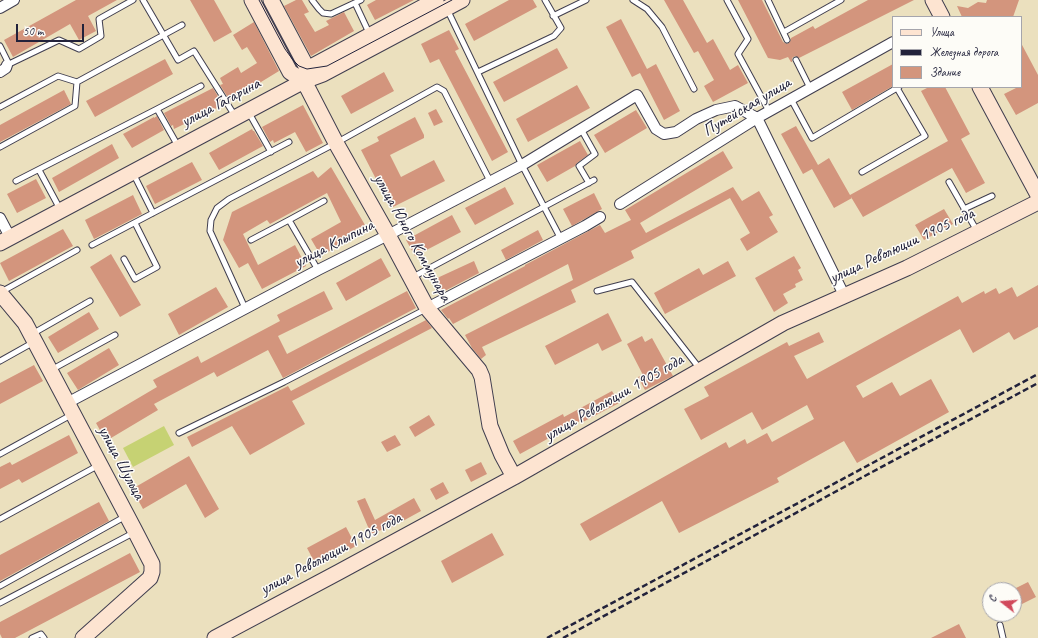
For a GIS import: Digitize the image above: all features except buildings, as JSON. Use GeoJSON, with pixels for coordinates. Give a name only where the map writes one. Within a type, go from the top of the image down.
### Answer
{"type":"FeatureCollection","features":[{"type":"Feature","properties":{"kind":"street"},"geometry":{"type":"LineString","coordinates":[[0,8],[14,0]]}},
{"type":"Feature","properties":{"kind":"street","name":"улица Юного Коммунара"},"geometry":{"type":"LineString","coordinates":[[252,0],[290,72],[306,75]]}},
{"type":"Feature","properties":{"kind":"street","name":"улица Юного Коммунара"},"geometry":{"type":"LineString","coordinates":[[270,0],[306,75],[336,143],[388,234],[427,308],[479,370],[482,377],[490,426],[502,455],[514,476]]}},
{"type":"Feature","properties":{"kind":"street","name":"улица Гагарина"},"geometry":{"type":"LineString","coordinates":[[5,240],[243,112],[370,35],[433,3],[462,0]]}},
{"type":"Feature","properties":{"kind":"street"},"geometry":{"type":"LineString","coordinates":[[933,0],[940,16]]}},
{"type":"Feature","properties":{"kind":"street","name":"улица Гагарина"},"geometry":{"type":"LineString","coordinates":[[306,75],[323,74],[433,3]]}},
{"type":"Feature","properties":{"kind":"street","name":"Путейская улица"},"geometry":{"type":"LineString","coordinates":[[620,204],[757,118],[892,43]]}},
{"type":"Feature","properties":{"kind":"street"},"geometry":{"type":"LineString","coordinates":[[981,88],[1038,195]]}},
{"type":"Feature","properties":{"kind":"street","name":"улица Клыпина"},"geometry":{"type":"LineString","coordinates":[[70,408],[245,308],[522,165],[637,95],[656,129],[664,134],[676,132],[696,119],[716,110],[735,106],[757,118]]}},
{"type":"Feature","properties":{"kind":"street"},"geometry":{"type":"LineString","coordinates":[[757,118],[844,295]]}},
{"type":"Feature","properties":{"kind":"street","name":"улица Революции 1905 года"},"geometry":{"type":"LineString","coordinates":[[215,638],[340,572],[514,476],[783,323],[907,268],[1038,202]]}},
{"type":"Feature","properties":{"kind":"street"},"geometry":{"type":"LineString","coordinates":[[427,308],[561,239],[600,217]]}},
{"type":"Feature","properties":{"kind":"street"},"geometry":{"type":"LineString","coordinates":[[0,218],[5,240]]}},
{"type":"Feature","properties":{"kind":"street","name":"улица Шульца"},"geometry":{"type":"LineString","coordinates":[[0,293],[24,323],[33,338],[152,564],[150,578],[83,638]]}},
{"type":"Feature","properties":{"kind":"lane"},"geometry":{"type":"LineString","coordinates":[[4,68],[59,40],[79,49],[101,36],[98,19],[133,0]]}},
{"type":"Feature","properties":{"kind":"lane"},"geometry":{"type":"LineString","coordinates":[[143,0],[178,60],[194,51],[243,112],[271,152]]}},
{"type":"Feature","properties":{"kind":"lane"},"geometry":{"type":"LineString","coordinates":[[312,0],[322,13],[331,14],[361,0]]}},
{"type":"Feature","properties":{"kind":"lane"},"geometry":{"type":"LineString","coordinates":[[478,72],[554,36],[560,28],[545,0]]}},
{"type":"Feature","properties":{"kind":"lane"},"geometry":{"type":"LineString","coordinates":[[553,16],[586,0]]}},
{"type":"Feature","properties":{"kind":"lane"},"geometry":{"type":"LineString","coordinates":[[633,0],[646,9],[662,27],[694,89]]}},
{"type":"Feature","properties":{"kind":"lane"},"geometry":{"type":"LineString","coordinates":[[727,0],[748,39],[738,54],[769,111]]}},
{"type":"Feature","properties":{"kind":"lane"},"geometry":{"type":"LineString","coordinates":[[768,0],[788,40]]}},
{"type":"Feature","properties":{"kind":"lane"},"geometry":{"type":"LineString","coordinates":[[784,32],[841,0]]}},
{"type":"Feature","properties":{"kind":"lane"},"geometry":{"type":"LineString","coordinates":[[355,3],[370,35]]}},
{"type":"Feature","properties":{"kind":"lane"},"geometry":{"type":"LineString","coordinates":[[433,3],[478,72],[522,165],[561,239]]}},
{"type":"Feature","properties":{"kind":"lane"},"geometry":{"type":"LineString","coordinates":[[0,107],[58,76],[77,82],[182,25]]}},
{"type":"Feature","properties":{"kind":"lane"},"geometry":{"type":"LineString","coordinates":[[0,46],[8,62],[4,68]]}},
{"type":"Feature","properties":{"kind":"lane"},"geometry":{"type":"LineString","coordinates":[[796,60],[810,88]]}},
{"type":"Feature","properties":{"kind":"lane"},"geometry":{"type":"LineString","coordinates":[[0,147],[75,106],[77,82]]}},
{"type":"Feature","properties":{"kind":"lane"},"geometry":{"type":"LineString","coordinates":[[16,181],[202,86]]}},
{"type":"Feature","properties":{"kind":"lane"},"geometry":{"type":"LineString","coordinates":[[245,308],[210,231],[211,220],[217,208],[229,199],[336,143],[437,87],[444,91],[490,181]]}},
{"type":"Feature","properties":{"kind":"lane"},"geometry":{"type":"LineString","coordinates":[[791,99],[812,138],[898,88],[925,136],[862,172]]}},
{"type":"Feature","properties":{"kind":"lane"},"geometry":{"type":"LineString","coordinates":[[157,109],[178,147]]}},
{"type":"Feature","properties":{"kind":"lane"},"geometry":{"type":"LineString","coordinates":[[411,278],[591,182],[579,166],[595,154],[581,129]]}},
{"type":"Feature","properties":{"kind":"lane"},"geometry":{"type":"LineString","coordinates":[[92,245],[289,142]]}},
{"type":"Feature","properties":{"kind":"lane"},"geometry":{"type":"LineString","coordinates":[[39,170],[61,210]]}},
{"type":"Feature","properties":{"kind":"lane"},"geometry":{"type":"LineString","coordinates":[[132,172],[154,213]]}},
{"type":"Feature","properties":{"kind":"lane"},"geometry":{"type":"LineString","coordinates":[[949,182],[977,232]]}},
{"type":"Feature","properties":{"kind":"lane"},"geometry":{"type":"LineString","coordinates":[[964,209],[992,196]]}},
{"type":"Feature","properties":{"kind":"lane"},"geometry":{"type":"LineString","coordinates":[[251,240],[324,201]]}},
{"type":"Feature","properties":{"kind":"lane"},"geometry":{"type":"LineString","coordinates":[[289,220],[318,270]]}},
{"type":"Feature","properties":{"kind":"lane"},"geometry":{"type":"LineString","coordinates":[[124,259],[135,279],[157,267],[135,223]]}},
{"type":"Feature","properties":{"kind":"lane"},"geometry":{"type":"LineString","coordinates":[[0,293],[77,250]]}},
{"type":"Feature","properties":{"kind":"lane"},"geometry":{"type":"LineString","coordinates":[[597,291],[632,282],[701,370]]}},
{"type":"Feature","properties":{"kind":"lane"},"geometry":{"type":"LineString","coordinates":[[0,361],[90,301]]}},
{"type":"Feature","properties":{"kind":"lane"},"geometry":{"type":"LineString","coordinates":[[179,433],[284,382],[427,308]]}},
{"type":"Feature","properties":{"kind":"lane"},"geometry":{"type":"LineString","coordinates":[[50,370],[115,335]]}},
{"type":"Feature","properties":{"kind":"lane"},"geometry":{"type":"LineString","coordinates":[[0,454],[70,408]]}},
{"type":"Feature","properties":{"kind":"lane"},"geometry":{"type":"LineString","coordinates":[[0,519],[100,465]]}},
{"type":"Feature","properties":{"kind":"lane"},"geometry":{"type":"LineString","coordinates":[[0,586],[127,516]]}},
{"type":"Feature","properties":{"kind":"lane"},"geometry":{"type":"LineString","coordinates":[[0,603],[136,532]]}},
{"type":"Feature","properties":{"kind":"lane"},"geometry":{"type":"LineString","coordinates":[[1000,625],[1003,638]]}},
{"type":"Feature","properties":{"kind":"lane"},"geometry":{"type":"LineString","coordinates":[[32,638],[41,634],[44,638]]}},
{"type":"Feature","properties":{"kind":"green space"},"geometry":{"type":"Polygon","coordinates":[[[164,426],[174,445],[133,467],[123,448],[164,426]]]}},
{"type":"Feature","properties":{"kind":"tram line"},"geometry":{"type":"LineString","coordinates":[[259,0],[285,49],[299,66],[307,69],[327,66],[452,0]]}},
{"type":"Feature","properties":{"kind":"railway"},"geometry":{"type":"LineString","coordinates":[[547,638],[1038,374]]}},
{"type":"Feature","properties":{"kind":"railway"},"geometry":{"type":"LineString","coordinates":[[563,638],[1038,383]]}}]}
